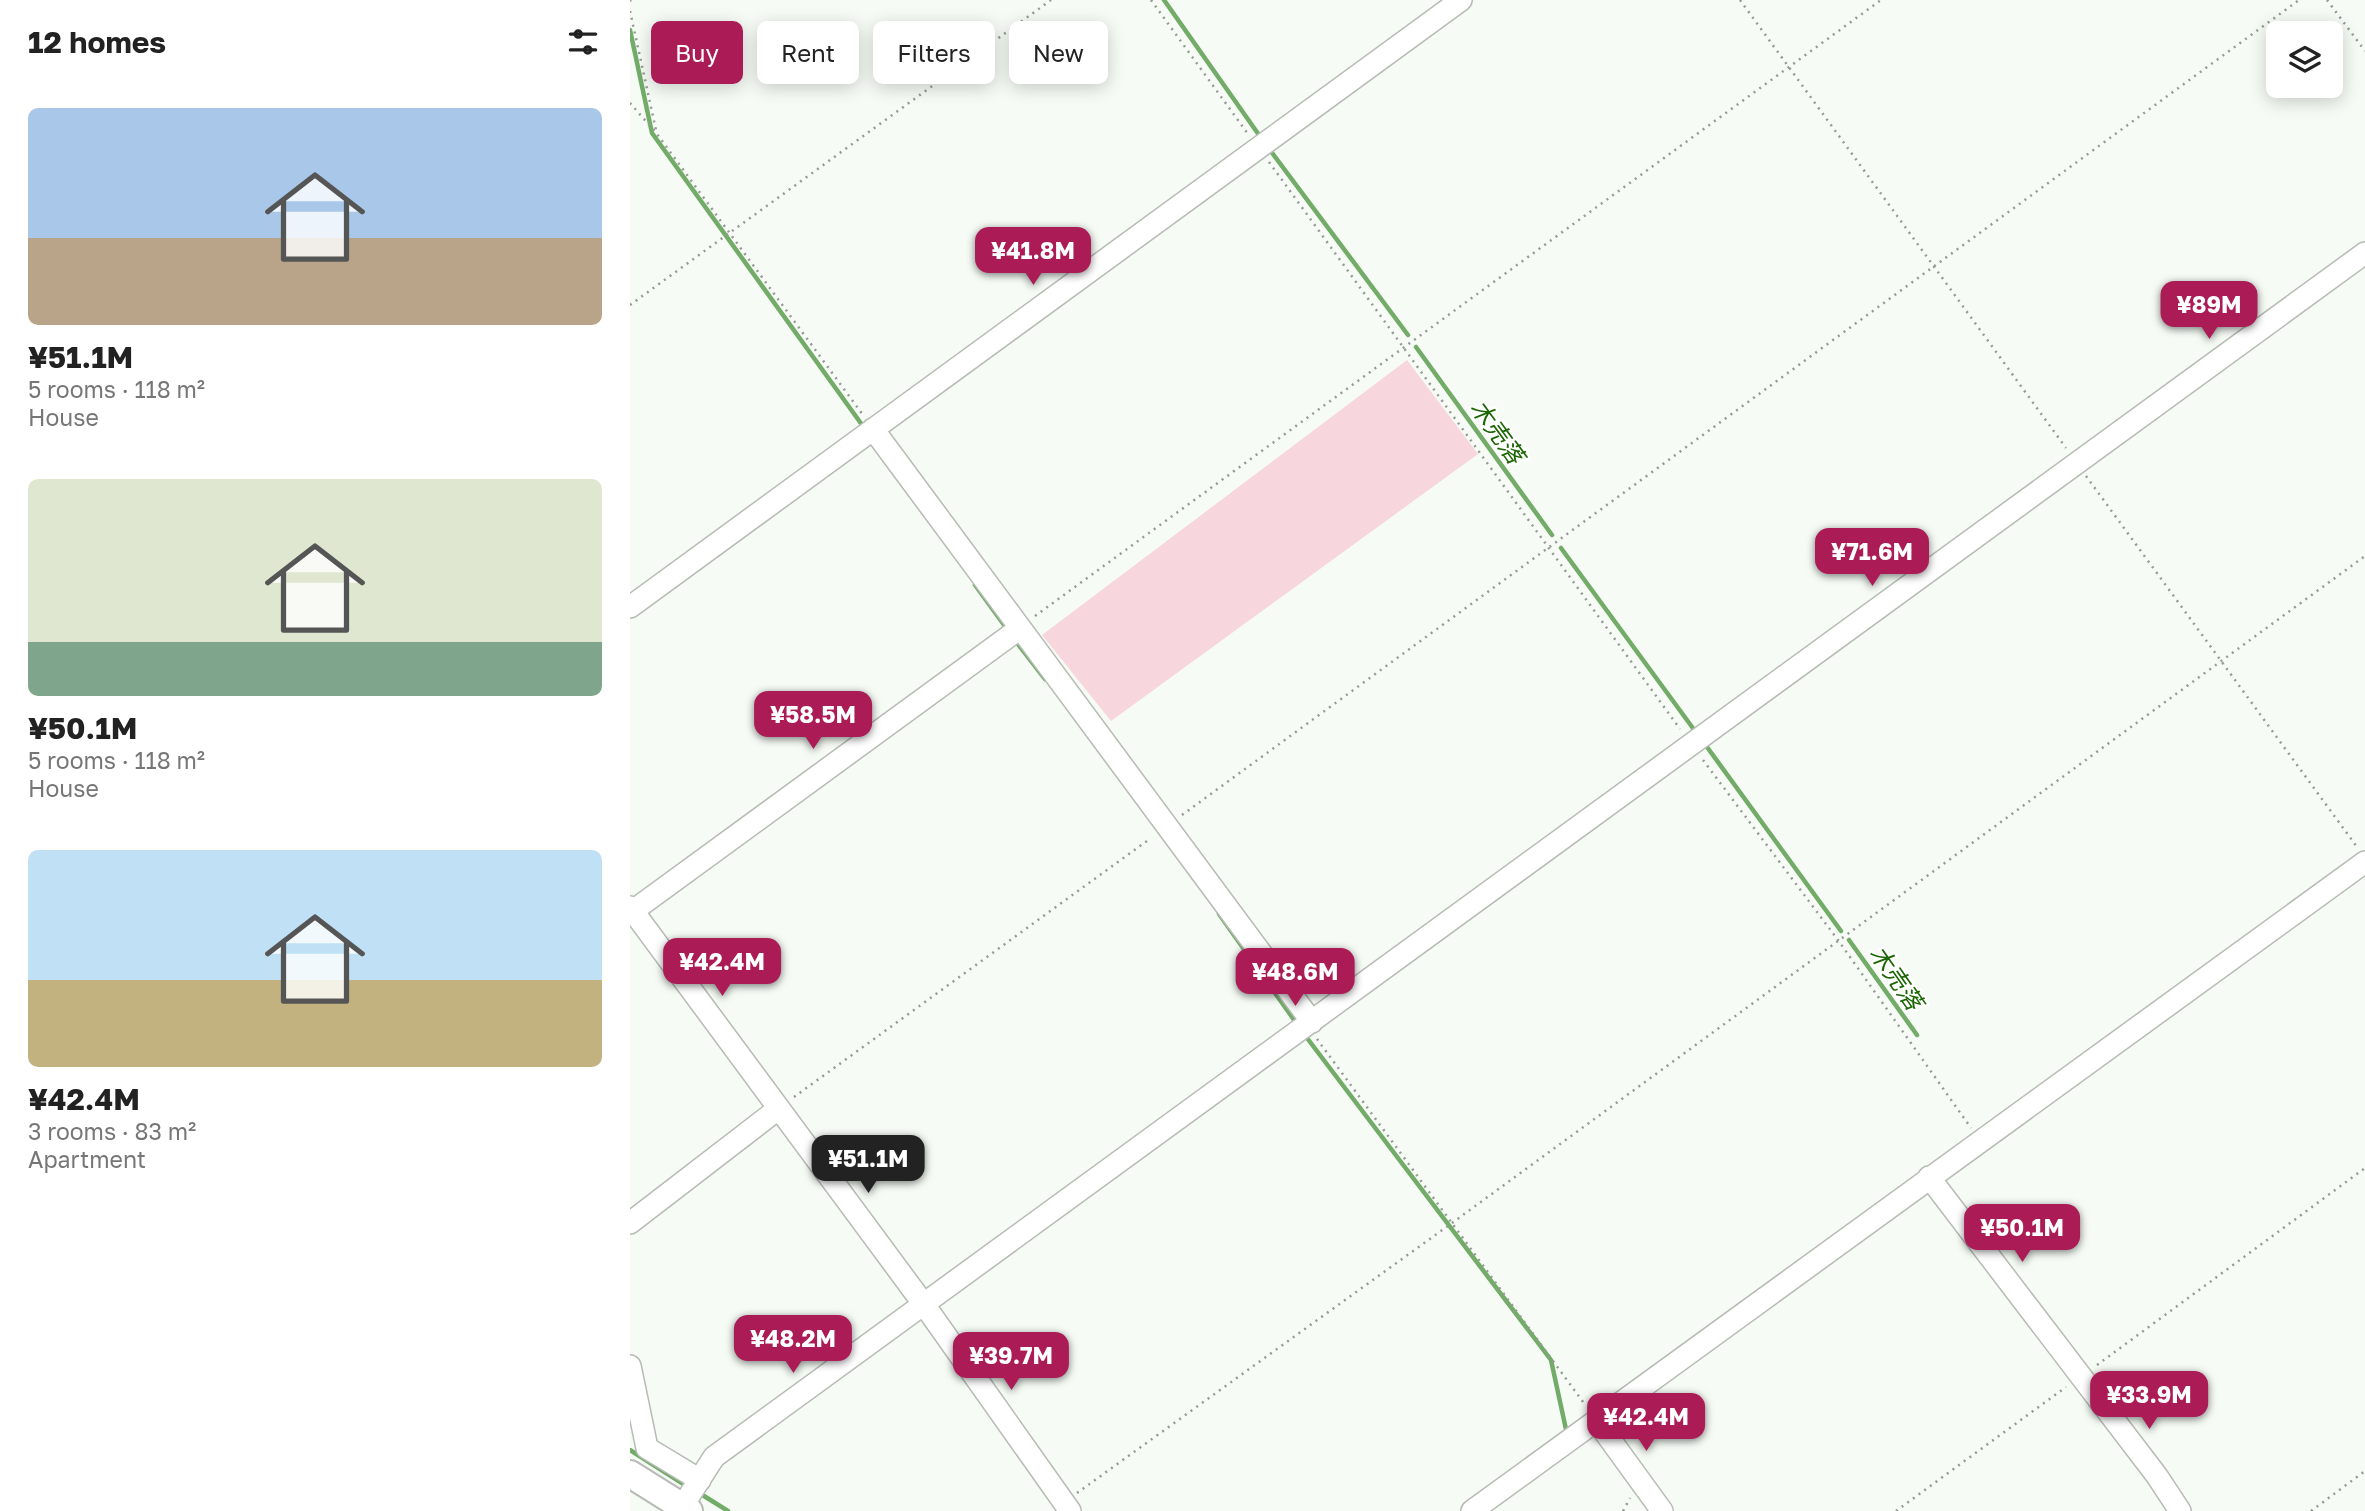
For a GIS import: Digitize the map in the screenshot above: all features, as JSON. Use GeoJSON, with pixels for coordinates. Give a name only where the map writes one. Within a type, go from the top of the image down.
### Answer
{"type":"FeatureCollection","features":[{"type":"Feature","properties":{"kind":"main road"},"geometry":{"type":"LineString","coordinates":[[630,1474],[686,1509]]}},
{"type":"Feature","properties":{"kind":"street"},"geometry":{"type":"LineString","coordinates":[[630,607],[1461,0]]}},
{"type":"Feature","properties":{"kind":"street"},"geometry":{"type":"LineString","coordinates":[[686,1509],[714,1457],[925,1306],[2365,253]]}},
{"type":"Feature","properties":{"kind":"street"},"geometry":{"type":"LineString","coordinates":[[873,429],[1309,1024]]}},
{"type":"Feature","properties":{"kind":"street"},"geometry":{"type":"LineString","coordinates":[[1019,629],[631,910],[925,1306],[1062,1508]]}},
{"type":"Feature","properties":{"kind":"street"},"geometry":{"type":"LineString","coordinates":[[1472,1511],[1929,1177],[1981,1142],[2361,855]]}},
{"type":"Feature","properties":{"kind":"street"},"geometry":{"type":"LineString","coordinates":[[630,1223],[778,1109]]}},
{"type":"Feature","properties":{"kind":"street"},"geometry":{"type":"LineString","coordinates":[[1929,1177],[2180,1511]]}},
{"type":"Feature","properties":{"kind":"street"},"geometry":{"type":"LineString","coordinates":[[630,1366],[647,1448],[701,1480]]}},
{"type":"Feature","properties":{"kind":"street"},"geometry":{"type":"LineString","coordinates":[[1596,1420],[1662,1511]]}},
{"type":"Feature","properties":{"kind":"path"},"geometry":{"type":"LineString","coordinates":[[630,305],[1051,0]]}},
{"type":"Feature","properties":{"kind":"path"},"geometry":{"type":"LineString","coordinates":[[1151,0],[1550,546],[1692,746],[1838,940],[1981,1142]]}},
{"type":"Feature","properties":{"kind":"path"},"geometry":{"type":"LineString","coordinates":[[1740,0],[2361,855]]}},
{"type":"Feature","properties":{"kind":"path"},"geometry":{"type":"LineString","coordinates":[[1019,629],[1881,0]]}},
{"type":"Feature","properties":{"kind":"path"},"geometry":{"type":"LineString","coordinates":[[778,1109],[2299,0]]}},
{"type":"Feature","properties":{"kind":"path"},"geometry":{"type":"LineString","coordinates":[[2328,0],[2365,51]]}},
{"type":"Feature","properties":{"kind":"path"},"geometry":{"type":"LineString","coordinates":[[630,11],[657,134]]}},
{"type":"Feature","properties":{"kind":"path"},"geometry":{"type":"LineString","coordinates":[[630,103],[657,134],[873,429]]}},
{"type":"Feature","properties":{"kind":"path"},"geometry":{"type":"LineString","coordinates":[[1062,1508],[2365,556]]}},
{"type":"Feature","properties":{"kind":"path"},"geometry":{"type":"LineString","coordinates":[[1309,1024],[1596,1420]]}},
{"type":"Feature","properties":{"kind":"path"},"geometry":{"type":"LineString","coordinates":[[1896,1511],[2365,1168]]}},
{"type":"Feature","properties":{"kind":"path"},"geometry":{"type":"LineString","coordinates":[[2311,1511],[2365,1471]]}},
{"type":"Feature","properties":{"kind":"shaded area"},"geometry":{"type":"Polygon","coordinates":[[[1407,360],[1478,454],[1111,721],[1042,635],[1407,360]]]}},
{"type":"Feature","properties":{"kind":"waterway","name":"木売落"},"geometry":{"type":"LineString","coordinates":[[1164,0],[1259,135]]}},
{"type":"Feature","properties":{"kind":"waterway"},"geometry":{"type":"LineString","coordinates":[[630,30],[652,133],[865,429]]}},
{"type":"Feature","properties":{"kind":"waterway","name":"木売落"},"geometry":{"type":"LineString","coordinates":[[1270,150],[1408,335]]}},
{"type":"Feature","properties":{"kind":"waterway","name":"木売落"},"geometry":{"type":"LineString","coordinates":[[1416,347],[1552,535]]}},
{"type":"Feature","properties":{"kind":"waterway","name":"木売落"},"geometry":{"type":"LineString","coordinates":[[1561,548],[1695,731]]}},
{"type":"Feature","properties":{"kind":"waterway"},"geometry":{"type":"LineString","coordinates":[[975,585],[1007,629]]}},
{"type":"Feature","properties":{"kind":"waterway"},"geometry":{"type":"LineString","coordinates":[[1014,639],[1045,679]]}},
{"type":"Feature","properties":{"kind":"waterway","name":"木売落"},"geometry":{"type":"LineString","coordinates":[[1707,747],[1841,931]]}},
{"type":"Feature","properties":{"kind":"waterway"},"geometry":{"type":"LineString","coordinates":[[1219,914],[1297,1024]]}},
{"type":"Feature","properties":{"kind":"waterway","name":"木売落"},"geometry":{"type":"LineString","coordinates":[[1849,940],[1917,1035]]}},
{"type":"Feature","properties":{"kind":"waterway"},"geometry":{"type":"LineString","coordinates":[[1304,1034],[1551,1360],[1567,1434]]}},
{"type":"Feature","properties":{"kind":"waterway"},"geometry":{"type":"LineString","coordinates":[[630,1450],[685,1485]]}},
{"type":"Feature","properties":{"kind":"waterway"},"geometry":{"type":"LineString","coordinates":[[704,1496],[728,1511]]}}]}
